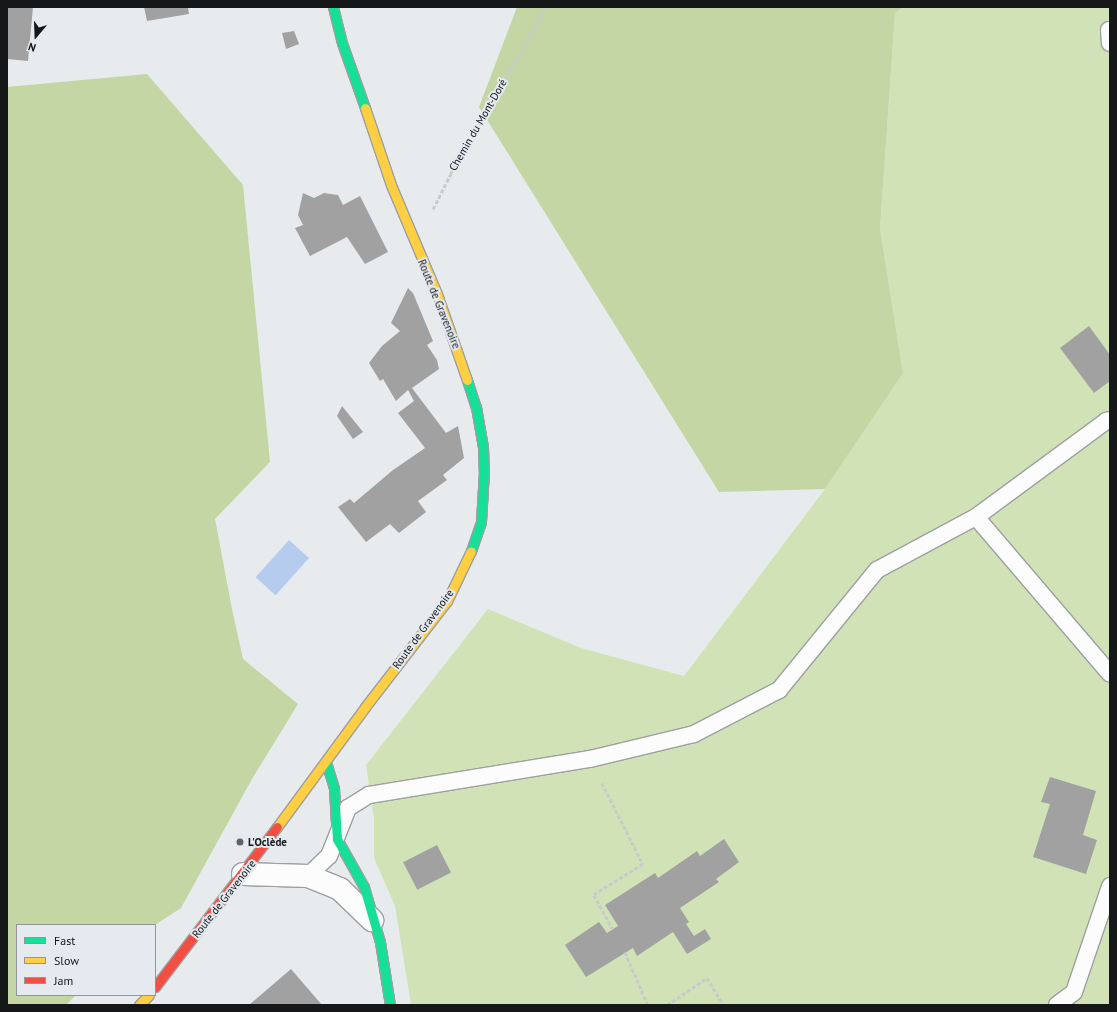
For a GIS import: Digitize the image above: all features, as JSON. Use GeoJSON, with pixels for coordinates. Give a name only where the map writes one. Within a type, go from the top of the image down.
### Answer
{"type":"FeatureCollection","features":[{"type":"Feature","properties":{"kind":"street","name":"Route de Gravenoire"},"geometry":{"type":"LineString","coordinates":[[156,985],[243,874],[365,707],[447,601],[469,556],[481,522],[484,471],[483,447],[476,407],[437,294],[415,245],[388,177],[342,42],[333,7]]}},
{"type":"Feature","properties":{"kind":"street"},"geometry":{"type":"LineString","coordinates":[[326,762],[334,789],[337,839],[364,887],[372,920],[380,942],[390,1005]]}},
{"type":"Feature","properties":{"kind":"street"},"geometry":{"type":"LineString","coordinates":[[243,874],[308,876],[340,889],[372,920]]}},
{"type":"Feature","properties":{"kind":"lane"},"geometry":{"type":"LineString","coordinates":[[308,876],[329,856],[348,808],[369,795],[590,759],[694,734],[779,690],[877,570],[976,517],[1106,421],[1110,420]]}},
{"type":"Feature","properties":{"kind":"lane"},"geometry":{"type":"LineString","coordinates":[[976,517],[1110,674]]}},
{"type":"Feature","properties":{"kind":"lane"},"geometry":{"type":"LineString","coordinates":[[1057,1005],[1074,992],[1107,908],[1110,886]]}},
{"type":"Feature","properties":{"kind":"path","name":"Chemin du Mont-Doré"},"geometry":{"type":"LineString","coordinates":[[415,245],[451,173],[546,7]]}},
{"type":"Feature","properties":{"kind":"path"},"geometry":{"type":"LineString","coordinates":[[590,759],[643,864],[594,895],[613,929]]}},
{"type":"Feature","properties":{"kind":"path"},"geometry":{"type":"LineString","coordinates":[[625,952],[648,1005]]}},
{"type":"Feature","properties":{"kind":"path"},"geometry":{"type":"LineString","coordinates":[[667,1005],[707,978],[724,1005]]}},
{"type":"Feature","properties":{"kind":"green space"},"geometry":{"type":"Polygon","coordinates":[[[517,7],[903,7],[895,13],[880,229],[903,373],[825,489],[719,492],[479,107],[517,7]]]}},
{"type":"Feature","properties":{"kind":"green space"},"geometry":{"type":"Polygon","coordinates":[[[903,7],[1110,7],[1110,1005],[411,1005],[395,906],[374,858],[374,819],[366,765],[488,609],[581,648],[684,676],[825,489],[903,373],[880,229],[895,13],[903,7]]]}},
{"type":"Feature","properties":{"kind":"green space"},"geometry":{"type":"Polygon","coordinates":[[[147,74],[243,185],[270,462],[215,519],[243,659],[298,704],[252,779],[181,908],[156,924],[16,924],[16,996],[75,996],[66,1005],[7,1005],[7,87],[147,74]]]}},
{"type":"Feature","properties":{"kind":"water"},"geometry":{"type":"Polygon","coordinates":[[[289,540],[309,558],[276,595],[256,577],[289,540]]]}},
{"type":"Feature","properties":{"kind":"building"},"geometry":{"type":"Polygon","coordinates":[[[7,7],[33,7],[28,61],[7,59],[7,7]]]}},
{"type":"Feature","properties":{"kind":"building"},"geometry":{"type":"Polygon","coordinates":[[[144,7],[188,7],[189,14],[147,21],[144,7]]]}},
{"type":"Feature","properties":{"kind":"building"},"geometry":{"type":"Polygon","coordinates":[[[294,31],[299,44],[286,49],[282,33],[294,31]]]}},
{"type":"Feature","properties":{"kind":"building"},"geometry":{"type":"Polygon","coordinates":[[[303,193],[314,198],[324,193],[338,195],[343,205],[360,196],[388,252],[365,264],[347,237],[310,256],[295,228],[303,225],[298,215],[303,193]]]}},
{"type":"Feature","properties":{"kind":"building"},"geometry":{"type":"Polygon","coordinates":[[[408,288],[413,293],[433,341],[427,345],[437,360],[439,369],[412,388],[446,433],[458,426],[464,458],[443,475],[447,480],[418,501],[426,512],[399,533],[390,524],[366,542],[338,507],[350,499],[354,503],[393,470],[425,448],[398,413],[414,401],[408,390],[396,401],[383,379],[380,381],[369,363],[382,346],[400,331],[391,323],[408,288]]]}},
{"type":"Feature","properties":{"kind":"building"},"geometry":{"type":"Polygon","coordinates":[[[1089,326],[1110,355],[1110,381],[1094,393],[1060,348],[1089,326]]]}},
{"type":"Feature","properties":{"kind":"building"},"geometry":{"type":"Polygon","coordinates":[[[342,406],[363,432],[353,439],[337,416],[342,406]]]}},
{"type":"Feature","properties":{"kind":"building"},"geometry":{"type":"Polygon","coordinates":[[[1050,777],[1096,791],[1083,835],[1097,840],[1086,874],[1033,857],[1050,804],[1041,802],[1050,777]]]}},
{"type":"Feature","properties":{"kind":"building"},"geometry":{"type":"Polygon","coordinates":[[[724,839],[739,862],[716,879],[719,882],[680,908],[689,922],[686,924],[694,936],[705,929],[711,939],[687,954],[673,932],[637,956],[633,948],[586,977],[565,945],[599,922],[607,933],[618,926],[605,905],[655,873],[658,878],[697,851],[700,856],[724,839]]]}},
{"type":"Feature","properties":{"kind":"building"},"geometry":{"type":"Polygon","coordinates":[[[437,845],[451,873],[417,890],[403,862],[437,845]]]}},
{"type":"Feature","properties":{"kind":"building"},"geometry":{"type":"Polygon","coordinates":[[[291,969],[322,1005],[249,1005],[291,969]]]}},
{"type":"Feature","properties":{"kind":"traffic: fast"},"geometry":{"type":"LineString","coordinates":[[333,7],[342,43],[365,108]]}},
{"type":"Feature","properties":{"kind":"traffic: fast"},"geometry":{"type":"LineString","coordinates":[[467,380],[476,407],[483,447],[484,471],[481,522],[471,551]]}},
{"type":"Feature","properties":{"kind":"traffic: fast"},"geometry":{"type":"LineString","coordinates":[[326,762],[334,789],[337,839],[364,887],[380,942],[390,1005]]}},
{"type":"Feature","properties":{"kind":"traffic: slow"},"geometry":{"type":"LineString","coordinates":[[365,108],[391,185],[437,294],[467,380]]}},
{"type":"Feature","properties":{"kind":"traffic: slow"},"geometry":{"type":"LineString","coordinates":[[277,827],[365,707],[447,601],[471,551]]}},
{"type":"Feature","properties":{"kind":"traffic: slow"},"geometry":{"type":"LineString","coordinates":[[139,1005],[148,996]]}},
{"type":"Feature","properties":{"kind":"traffic: jam"},"geometry":{"type":"LineString","coordinates":[[156,986],[277,827]]}},
{"type":"Feature","properties":{"kind":"place","name":"L'Oclède"},"geometry":{"type":"Point","coordinates":[240,842]}}]}
